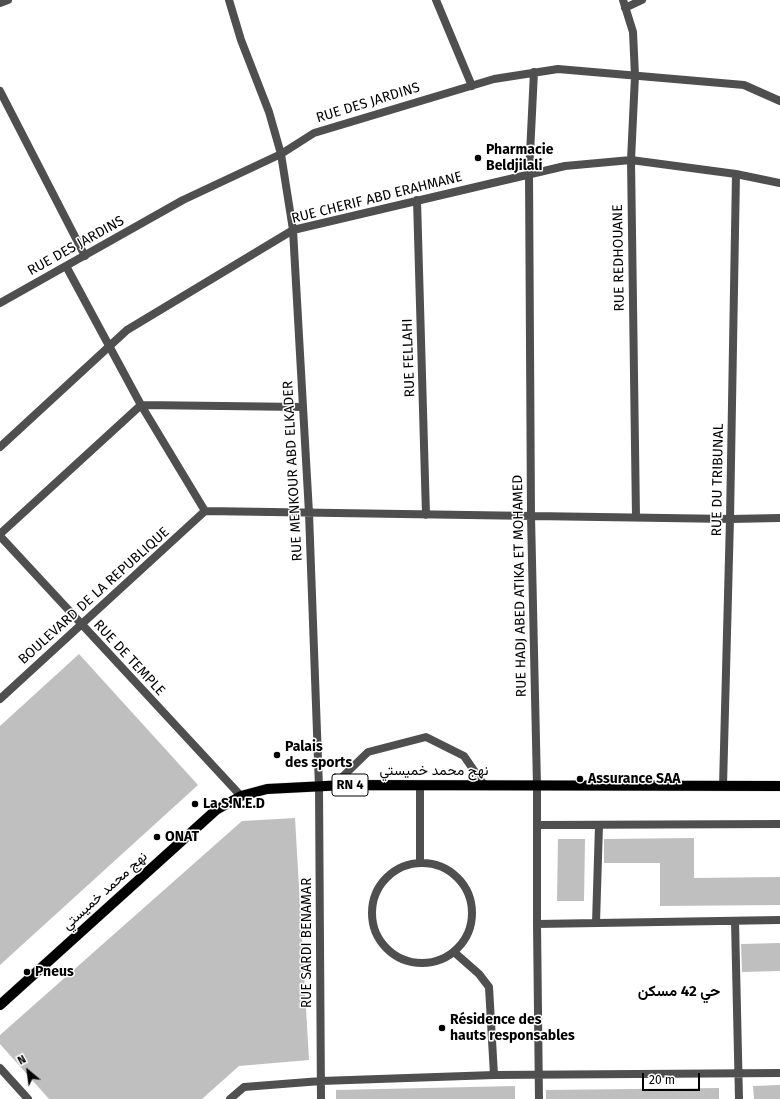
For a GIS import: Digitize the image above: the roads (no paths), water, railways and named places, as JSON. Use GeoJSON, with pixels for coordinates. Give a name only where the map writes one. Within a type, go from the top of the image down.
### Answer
{"type":"FeatureCollection","features":[{"type":"Feature","properties":{"kind":"main road","name":"نهج محمد خميستي"},"geometry":{"type":"LineString","coordinates":[[0,1005],[216,810],[240,796],[267,789],[333,786],[780,786]]}},
{"type":"Feature","properties":{"kind":"street"},"geometry":{"type":"LineString","coordinates":[[0,3],[8,0]]}},
{"type":"Feature","properties":{"kind":"street","name":"RUE MENKOUR ABD ELKADER"},"geometry":{"type":"LineString","coordinates":[[229,0],[242,40],[269,112],[281,154],[293,230],[309,513],[318,787]]}},
{"type":"Feature","properties":{"kind":"street"},"geometry":{"type":"LineString","coordinates":[[436,0],[472,86]]}},
{"type":"Feature","properties":{"kind":"street"},"geometry":{"type":"LineString","coordinates":[[624,4],[642,0]]}},
{"type":"Feature","properties":{"kind":"street","name":"RUE REDHOUANE"},"geometry":{"type":"LineString","coordinates":[[624,4],[633,32],[635,76],[631,160],[636,517]]}},
{"type":"Feature","properties":{"kind":"street","name":"RUE DES JARDINS"},"geometry":{"type":"LineString","coordinates":[[0,303],[183,200],[281,154],[314,133],[494,79],[558,69],[744,85],[780,101]]}},
{"type":"Feature","properties":{"kind":"street","name":"RUE HADJ ABED ATIKA ET MOHAMED"},"geometry":{"type":"LineString","coordinates":[[534,72],[529,174],[531,516],[537,786],[536,924],[540,1075],[539,1099]]}},
{"type":"Feature","properties":{"kind":"street"},"geometry":{"type":"LineString","coordinates":[[0,91],[84,256]]}},
{"type":"Feature","properties":{"kind":"street","name":"RUE CHERIF ABD ERAHMANE"},"geometry":{"type":"LineString","coordinates":[[0,447],[127,330],[293,230],[565,166],[631,160],[736,174],[780,183]]}},
{"type":"Feature","properties":{"kind":"street","name":"RUE DU TRIBUNAL"},"geometry":{"type":"LineString","coordinates":[[723,786],[730,519],[736,174]]}},
{"type":"Feature","properties":{"kind":"street","name":"RUE FELLAHI"},"geometry":{"type":"LineString","coordinates":[[417,200],[426,514]]}},
{"type":"Feature","properties":{"kind":"street"},"geometry":{"type":"LineString","coordinates":[[66,266],[141,405],[205,512],[730,519],[780,518]]}},
{"type":"Feature","properties":{"kind":"street"},"geometry":{"type":"LineString","coordinates":[[0,535],[141,405],[304,407]]}},
{"type":"Feature","properties":{"kind":"street","name":"BOULEVARD DE LA REPUBLIQUE"},"geometry":{"type":"LineString","coordinates":[[0,699],[205,512]]}},
{"type":"Feature","properties":{"kind":"street","name":"RUE DE TEMPLE"},"geometry":{"type":"LineString","coordinates":[[0,535],[81,625],[240,796]]}},
{"type":"Feature","properties":{"kind":"street"},"geometry":{"type":"LineString","coordinates":[[333,786],[368,752],[426,737],[464,756],[484,785]]}},
{"type":"Feature","properties":{"kind":"street"},"geometry":{"type":"LineString","coordinates":[[420,786],[420,862]]}},
{"type":"Feature","properties":{"kind":"street","name":"RUE SARDI BENAMAR"},"geometry":{"type":"LineString","coordinates":[[318,787],[321,1099]]}},
{"type":"Feature","properties":{"kind":"street"},"geometry":{"type":"LineString","coordinates":[[537,825],[780,824]]}},
{"type":"Feature","properties":{"kind":"street"},"geometry":{"type":"LineString","coordinates":[[596,923],[599,825]]}},
{"type":"Feature","properties":{"kind":"street"},"geometry":{"type":"LineString","coordinates":[[420,862],[444,866],[463,882],[473,904],[471,929],[458,949],[436,962],[412,963],[390,952],[375,933],[371,909],[379,885],[397,869],[420,862]]}},
{"type":"Feature","properties":{"kind":"street"},"geometry":{"type":"LineString","coordinates":[[536,924],[780,920]]}},
{"type":"Feature","properties":{"kind":"street"},"geometry":{"type":"LineString","coordinates":[[735,921],[739,1099]]}},
{"type":"Feature","properties":{"kind":"street"},"geometry":{"type":"LineString","coordinates":[[454,952],[479,974],[489,987],[494,1074]]}},
{"type":"Feature","properties":{"kind":"street"},"geometry":{"type":"LineString","coordinates":[[0,1068],[28,1099]]}},
{"type":"Feature","properties":{"kind":"street"},"geometry":{"type":"LineString","coordinates":[[230,1099],[244,1087],[321,1081],[494,1074],[780,1073]]}},
{"type":"Feature","properties":{"kind":"place","name":"Pharmacie Beldjilali"},"geometry":{"type":"Point","coordinates":[478,158]}},
{"type":"Feature","properties":{"kind":"place","name":"Palais des sports"},"geometry":{"type":"Point","coordinates":[277,755]}},
{"type":"Feature","properties":{"kind":"place","name":"Assurance SAA"},"geometry":{"type":"Point","coordinates":[580,779]}},
{"type":"Feature","properties":{"kind":"place","name":"La S.N.E.D"},"geometry":{"type":"Point","coordinates":[195,804]}},
{"type":"Feature","properties":{"kind":"place","name":"ONAT"},"geometry":{"type":"Point","coordinates":[157,837]}},
{"type":"Feature","properties":{"kind":"place","name":"Pneus"},"geometry":{"type":"Point","coordinates":[27,972]}},
{"type":"Feature","properties":{"kind":"place","name":"Résidence des hauts responsables"},"geometry":{"type":"Point","coordinates":[442,1028]}},
{"type":"Feature","properties":{"kind":"district","name":"حي 42 مسكن"},"geometry":{"type":"Point","coordinates":[679,992]}}]}
